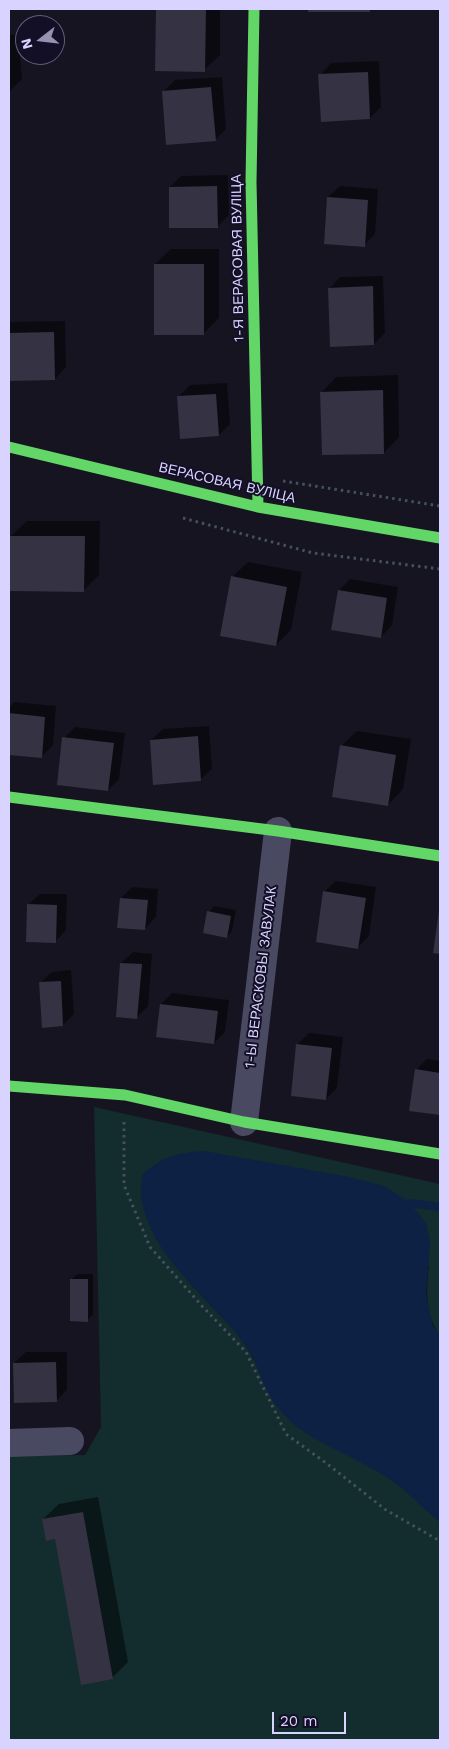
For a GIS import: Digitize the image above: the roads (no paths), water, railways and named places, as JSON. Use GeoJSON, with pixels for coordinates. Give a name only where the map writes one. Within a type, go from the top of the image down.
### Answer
{"type":"FeatureCollection","features":[{"type":"Feature","properties":{"kind":"street","name":"1-Я ВЕРАСОВАЯ ВУЛІЦА"},"geometry":{"type":"LineString","coordinates":[[254,9],[251,182],[258,507]]}},
{"type":"Feature","properties":{"kind":"street","name":"ВЕРАСОВАЯ ВУЛІЦА"},"geometry":{"type":"LineString","coordinates":[[9,447],[258,507],[440,538]]}},
{"type":"Feature","properties":{"kind":"street"},"geometry":{"type":"LineString","coordinates":[[9,797],[278,831],[440,856]]}},
{"type":"Feature","properties":{"kind":"street","name":"1-Ы ВЕРАСКОВЫ ЗАВУЛАК"},"geometry":{"type":"LineString","coordinates":[[244,1122],[278,831]]}},
{"type":"Feature","properties":{"kind":"street"},"geometry":{"type":"LineString","coordinates":[[9,1086],[124,1095],[244,1122],[440,1154]]}},
{"type":"Feature","properties":{"kind":"street"},"geometry":{"type":"LineString","coordinates":[[9,1443],[70,1441]]}},
{"type":"Feature","properties":{"kind":"water"},"geometry":{"type":"Polygon","coordinates":[[[204,1151],[349,1177],[384,1186],[410,1203],[426,1223],[430,1242],[426,1296],[433,1326],[440,1336],[440,1522],[393,1481],[317,1440],[288,1419],[267,1391],[249,1350],[186,1279],[157,1241],[147,1220],[141,1197],[142,1175],[170,1157],[204,1151]]]}},
{"type":"Feature","properties":{"kind":"waterway"},"geometry":{"type":"LineString","coordinates":[[410,1203],[440,1207]]}}]}
